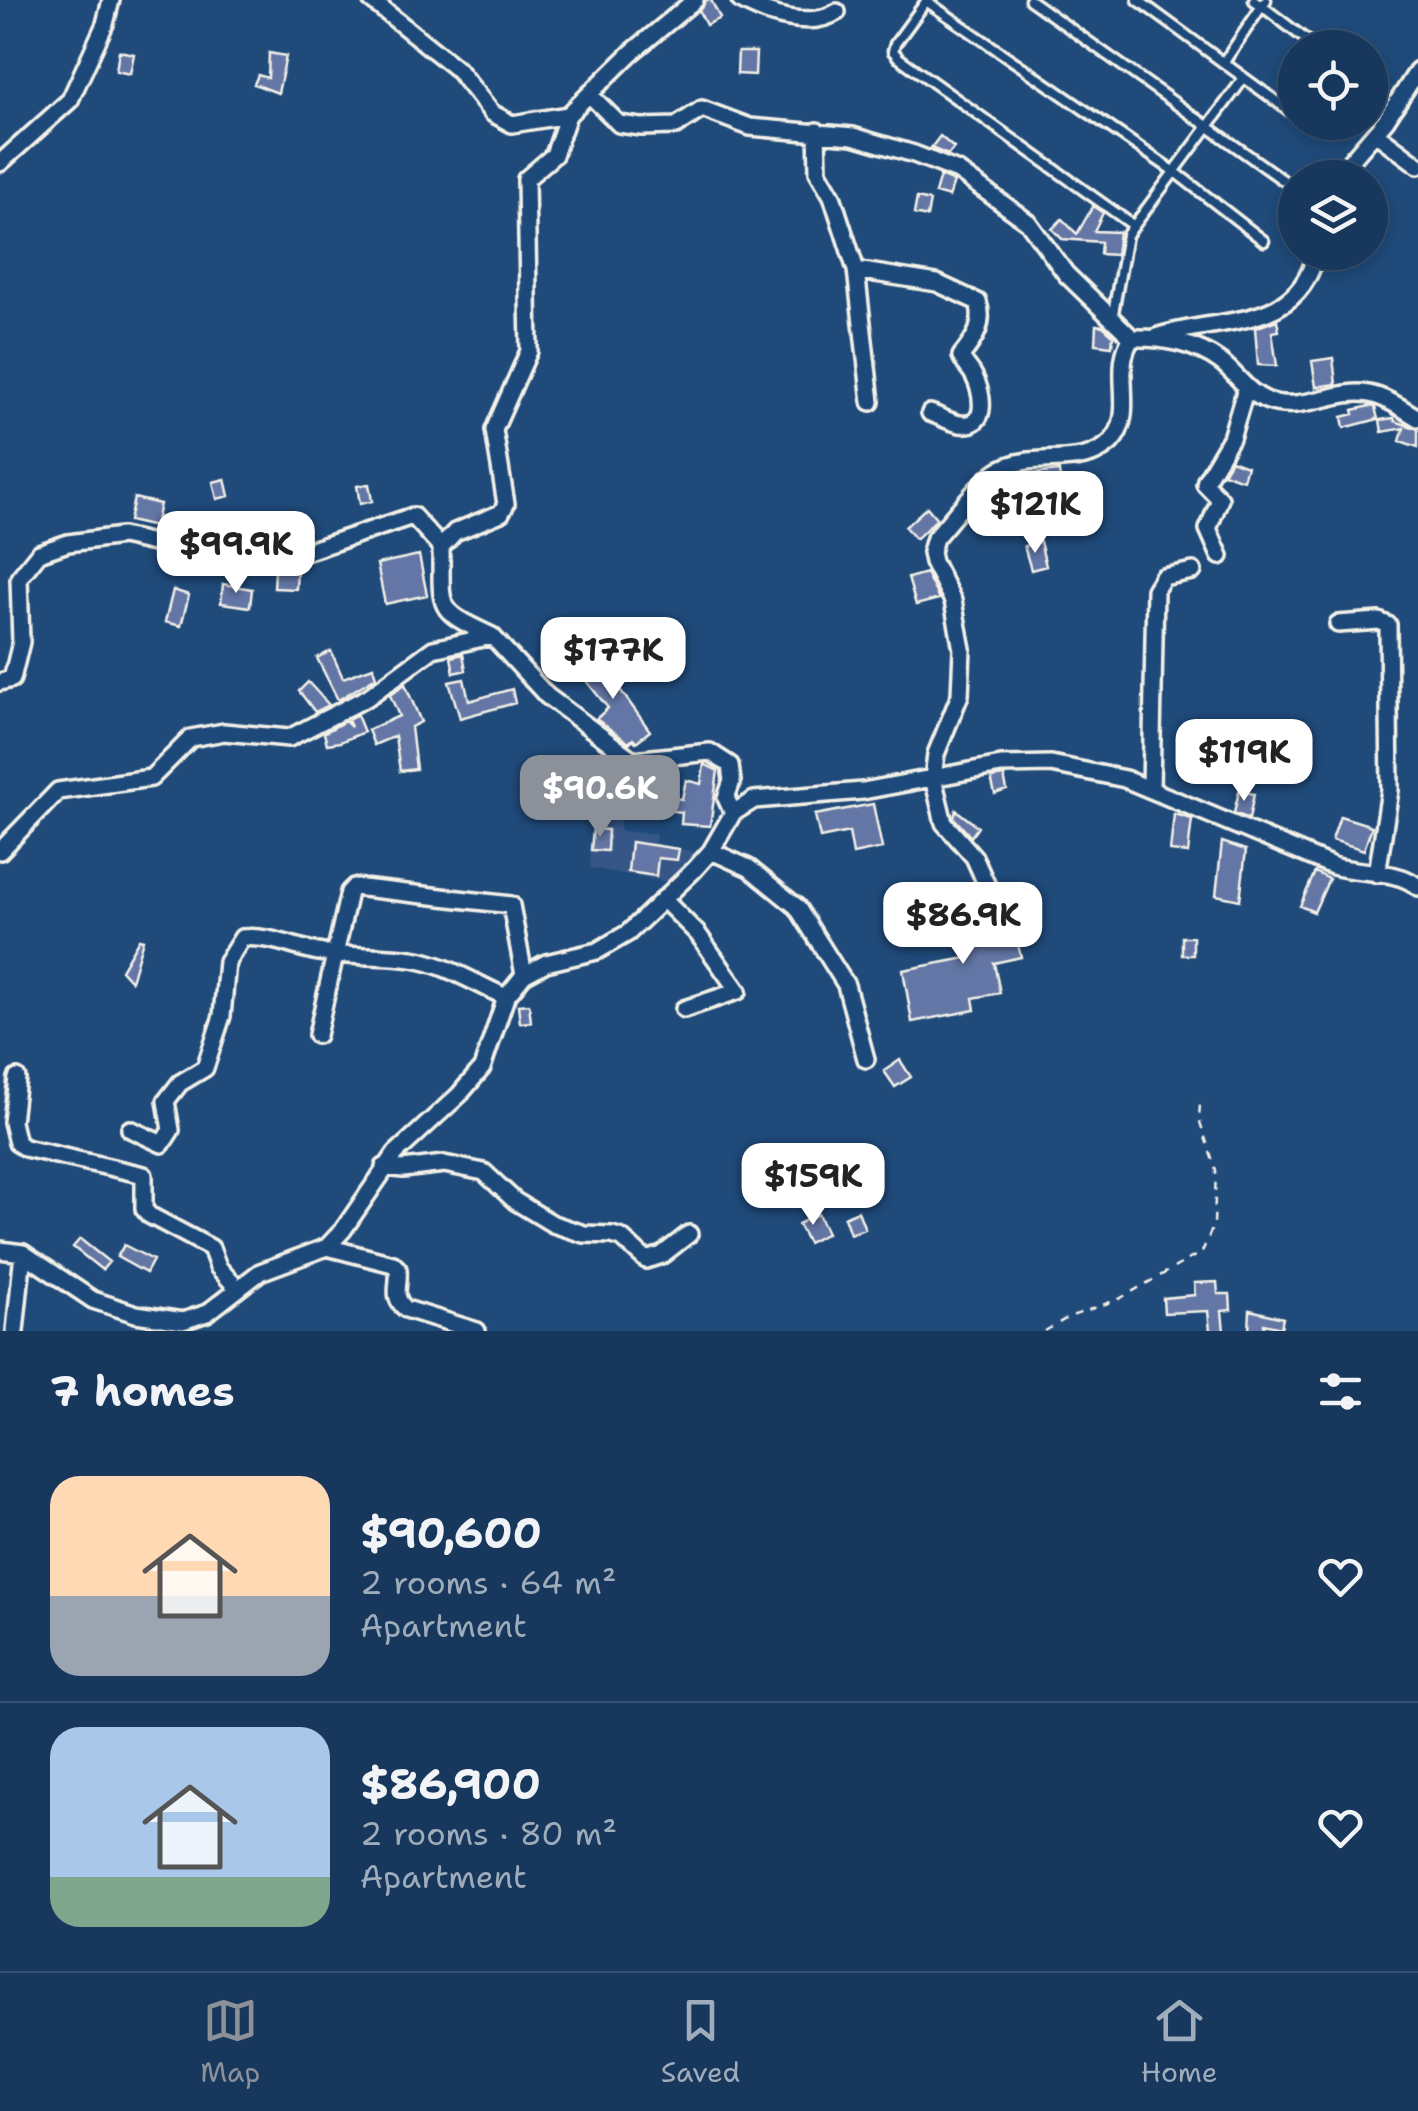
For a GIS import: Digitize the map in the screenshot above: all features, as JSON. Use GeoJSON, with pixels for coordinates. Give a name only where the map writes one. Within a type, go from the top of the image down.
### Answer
{"type":"FeatureCollection","features":[{"type":"Feature","properties":{"kind":"street"},"geometry":{"type":"LineString","coordinates":[[0,162],[70,100],[105,24],[111,0]]}},
{"type":"Feature","properties":{"kind":"street"},"geometry":{"type":"LineString","coordinates":[[372,0],[457,69],[492,114],[512,124],[568,115]]}},
{"type":"Feature","properties":{"kind":"street"},"geometry":{"type":"LineString","coordinates":[[441,547],[455,532],[501,514],[506,504],[494,430],[528,351],[526,179],[554,155],[568,115],[632,53],[695,0]]}},
{"type":"Feature","properties":{"kind":"street"},"geometry":{"type":"LineString","coordinates":[[740,0],[779,16],[819,21],[837,12]]}},
{"type":"Feature","properties":{"kind":"street"},"geometry":{"type":"LineString","coordinates":[[1388,115],[1418,70]]}},
{"type":"Feature","properties":{"kind":"street"},"geometry":{"type":"LineString","coordinates":[[590,95],[610,118],[630,126],[676,126],[702,108],[750,126],[853,136],[958,171],[1028,222],[1066,274],[1132,338],[1255,319],[1291,299],[1310,270]]}},
{"type":"Feature","properties":{"kind":"street"},"geometry":{"type":"LineString","coordinates":[[817,131],[818,172],[832,196],[856,270],[871,402]]}},
{"type":"Feature","properties":{"kind":"street"},"geometry":{"type":"LineString","coordinates":[[1352,160],[1370,140]]}},
{"type":"Feature","properties":{"kind":"street"},"geometry":{"type":"LineString","coordinates":[[1385,140],[1418,165]]}},
{"type":"Feature","properties":{"kind":"street"},"geometry":{"type":"LineString","coordinates":[[856,270],[937,283],[978,302],[982,312],[976,338],[961,356],[982,398],[981,415],[976,421],[963,424],[930,412]]}},
{"type":"Feature","properties":{"kind":"street"},"geometry":{"type":"LineString","coordinates":[[1156,337],[1218,360],[1246,388],[1268,401],[1283,404],[1368,393],[1418,418]]}},
{"type":"Feature","properties":{"kind":"street"},"geometry":{"type":"LineString","coordinates":[[998,908],[974,857],[944,823],[933,778],[936,754],[960,696],[962,649],[953,601],[931,552],[935,538],[998,470],[1036,460],[1094,455],[1111,441],[1122,421],[1124,349],[1132,338]]}},
{"type":"Feature","properties":{"kind":"street"},"geometry":{"type":"LineString","coordinates":[[1220,556],[1208,530],[1220,498],[1205,484],[1231,438],[1246,388]]}},
{"type":"Feature","properties":{"kind":"street"},"geometry":{"type":"LineString","coordinates":[[0,682],[12,678],[21,642],[19,578],[39,553],[68,542],[122,536],[238,562],[286,558],[413,516],[441,547],[442,602],[447,612],[492,636],[547,696],[633,760],[710,752],[730,765],[732,780],[726,798],[733,813]]}},
{"type":"Feature","properties":{"kind":"street"},"geometry":{"type":"LineString","coordinates":[[1150,789],[1155,590],[1163,577],[1193,570]]}},
{"type":"Feature","properties":{"kind":"street"},"geometry":{"type":"LineString","coordinates":[[1338,624],[1379,621],[1388,625],[1390,790],[1377,874]]}},
{"type":"Feature","properties":{"kind":"street"},"geometry":{"type":"LineString","coordinates":[[0,851],[58,791],[151,778],[190,738],[224,732],[289,738],[368,697],[433,649],[492,636]]}},
{"type":"Feature","properties":{"kind":"street"},"geometry":{"type":"LineString","coordinates":[[0,1250],[22,1253],[92,1300],[166,1320],[196,1319],[260,1272],[327,1247],[343,1230],[384,1167],[482,1068],[506,997],[524,974],[614,942],[639,924],[711,850],[733,813],[766,798],[863,791],[1001,765],[1051,764],[1105,772],[1333,866],[1400,876],[1418,886]]}},
{"type":"Feature","properties":{"kind":"street"},"geometry":{"type":"LineString","coordinates":[[711,850],[749,868],[796,907],[846,985],[866,1059]]}},
{"type":"Feature","properties":{"kind":"street"},"geometry":{"type":"LineString","coordinates":[[317,1035],[333,954],[354,888],[364,886],[512,905],[524,974]]}},
{"type":"Feature","properties":{"kind":"street"},"geometry":{"type":"LineString","coordinates":[[663,899],[698,934],[738,991],[684,1009]]}},
{"type":"Feature","properties":{"kind":"street"},"geometry":{"type":"LineString","coordinates":[[130,1129],[162,1144],[171,1130],[166,1101],[180,1082],[206,1068],[222,1016],[227,962],[242,938],[260,936],[358,958],[411,958],[444,967],[506,997]]}},
{"type":"Feature","properties":{"kind":"street"},"geometry":{"type":"LineString","coordinates":[[17,1078],[12,1122],[17,1143],[144,1175],[144,1209],[210,1248],[218,1267],[236,1287]]}},
{"type":"Feature","properties":{"kind":"street"},"geometry":{"type":"LineString","coordinates":[[384,1167],[444,1164],[484,1172],[514,1201],[553,1224],[584,1234],[612,1234],[646,1260],[662,1255],[689,1234]]}},
{"type":"Feature","properties":{"kind":"street"},"geometry":{"type":"LineString","coordinates":[[327,1247],[393,1264],[398,1270],[396,1295],[400,1304],[477,1331]]}},
{"type":"Feature","properties":{"kind":"street"},"geometry":{"type":"LineString","coordinates":[[15,1331],[22,1253]]}},
{"type":"Feature","properties":{"kind":"lane"},"geometry":{"type":"LineString","coordinates":[[1134,226],[899,58],[893,51],[896,44],[927,0],[1175,172],[1264,241]]}},
{"type":"Feature","properties":{"kind":"lane"},"geometry":{"type":"LineString","coordinates":[[1030,0],[1278,177]]}},
{"type":"Feature","properties":{"kind":"lane"},"geometry":{"type":"LineString","coordinates":[[1138,0],[1278,103]]}},
{"type":"Feature","properties":{"kind":"lane"},"geometry":{"type":"LineString","coordinates":[[1224,62],[1261,2],[1295,30]]}},
{"type":"Feature","properties":{"kind":"lane"},"geometry":{"type":"LineString","coordinates":[[1112,319],[1127,235],[1244,78]]}},
{"type":"Feature","properties":{"kind":"path"},"geometry":{"type":"LineString","coordinates":[[1045,1331],[1069,1316],[1119,1299],[1202,1252],[1214,1224],[1216,1170],[1199,1119],[1200,1104]]}},
{"type":"Feature","properties":{"kind":"shaded area"},"geometry":{"type":"Polygon","coordinates":[[[591,820],[620,820],[620,831],[656,834],[655,843],[698,853],[669,882],[590,868],[591,820]]]}},
{"type":"Feature","properties":{"kind":"building"},"geometry":{"type":"Polygon","coordinates":[[[706,0],[711,0],[720,18],[706,25],[699,11],[706,0]]]}},
{"type":"Feature","properties":{"kind":"building"},"geometry":{"type":"Polygon","coordinates":[[[119,51],[134,54],[130,74],[116,71],[119,51]]]}},
{"type":"Feature","properties":{"kind":"building"},"geometry":{"type":"Polygon","coordinates":[[[738,52],[756,52],[755,75],[737,74],[738,52]]]}},
{"type":"Feature","properties":{"kind":"building"},"geometry":{"type":"Polygon","coordinates":[[[269,53],[286,56],[278,93],[254,84],[258,75],[268,78],[269,53]]]}},
{"type":"Feature","properties":{"kind":"building"},"geometry":{"type":"Polygon","coordinates":[[[940,136],[954,148],[948,155],[931,148],[940,136]]]}},
{"type":"Feature","properties":{"kind":"building"},"geometry":{"type":"Polygon","coordinates":[[[940,176],[954,182],[949,197],[935,193],[940,176]]]}},
{"type":"Feature","properties":{"kind":"building"},"geometry":{"type":"Polygon","coordinates":[[[917,198],[930,201],[927,217],[914,214],[917,198]]]}},
{"type":"Feature","properties":{"kind":"building"},"geometry":{"type":"Polygon","coordinates":[[[1093,206],[1103,213],[1094,231],[1119,232],[1116,255],[1100,254],[1101,242],[1062,239],[1052,229],[1062,219],[1077,234],[1093,206]]]}},
{"type":"Feature","properties":{"kind":"building"},"geometry":{"type":"Polygon","coordinates":[[[1277,320],[1279,331],[1272,332],[1277,366],[1258,365],[1255,328],[1277,320]]]}},
{"type":"Feature","properties":{"kind":"building"},"geometry":{"type":"Polygon","coordinates":[[[1096,325],[1113,335],[1112,346],[1095,344],[1096,325]]]}},
{"type":"Feature","properties":{"kind":"building"},"geometry":{"type":"Polygon","coordinates":[[[1333,358],[1336,384],[1316,387],[1312,361],[1333,358]]]}},
{"type":"Feature","properties":{"kind":"building"},"geometry":{"type":"Polygon","coordinates":[[[1375,407],[1378,419],[1344,428],[1342,417],[1375,407]]]}},
{"type":"Feature","properties":{"kind":"building"},"geometry":{"type":"Polygon","coordinates":[[[1394,418],[1418,429],[1418,447],[1400,441],[1404,428],[1382,432],[1380,420],[1394,418]]]}},
{"type":"Feature","properties":{"kind":"building"},"geometry":{"type":"Polygon","coordinates":[[[1231,460],[1247,466],[1243,480],[1223,473],[1231,460]]]}},
{"type":"Feature","properties":{"kind":"building"},"geometry":{"type":"Polygon","coordinates":[[[1059,471],[1065,516],[1048,518],[1045,499],[1022,504],[1013,476],[1059,471]]]}},
{"type":"Feature","properties":{"kind":"building"},"geometry":{"type":"Polygon","coordinates":[[[225,479],[229,496],[217,499],[213,482],[225,479]]]}},
{"type":"Feature","properties":{"kind":"building"},"geometry":{"type":"Polygon","coordinates":[[[369,484],[372,501],[360,504],[357,486],[369,484]]]}},
{"type":"Feature","properties":{"kind":"building"},"geometry":{"type":"Polygon","coordinates":[[[134,498],[160,504],[155,527],[129,521],[134,498]]]}},
{"type":"Feature","properties":{"kind":"building"},"geometry":{"type":"Polygon","coordinates":[[[927,507],[937,519],[916,539],[905,527],[927,507]]]}},
{"type":"Feature","properties":{"kind":"building"},"geometry":{"type":"Polygon","coordinates":[[[170,520],[186,523],[184,538],[168,535],[170,520]]]}},
{"type":"Feature","properties":{"kind":"building"},"geometry":{"type":"Polygon","coordinates":[[[1040,541],[1046,566],[1031,570],[1024,546],[1040,541]]]}},
{"type":"Feature","properties":{"kind":"building"},"geometry":{"type":"Polygon","coordinates":[[[419,555],[427,595],[385,604],[377,564],[419,555]]]}},
{"type":"Feature","properties":{"kind":"building"},"geometry":{"type":"Polygon","coordinates":[[[297,568],[296,589],[274,588],[275,570],[297,568]]]}},
{"type":"Feature","properties":{"kind":"building"},"geometry":{"type":"Polygon","coordinates":[[[926,573],[939,599],[916,605],[908,578],[926,573]]]}},
{"type":"Feature","properties":{"kind":"building"},"geometry":{"type":"Polygon","coordinates":[[[223,584],[252,589],[250,607],[221,603],[223,584]]]}},
{"type":"Feature","properties":{"kind":"building"},"geometry":{"type":"Polygon","coordinates":[[[173,590],[189,595],[181,626],[165,622],[173,590]]]}},
{"type":"Feature","properties":{"kind":"building"},"geometry":{"type":"Polygon","coordinates":[[[331,651],[343,678],[373,667],[376,677],[338,700],[317,658],[331,651]]]}},
{"type":"Feature","properties":{"kind":"building"},"geometry":{"type":"Polygon","coordinates":[[[593,652],[650,731],[636,742],[633,739],[629,743],[596,719],[608,708],[576,668],[593,652]]]}},
{"type":"Feature","properties":{"kind":"building"},"geometry":{"type":"Polygon","coordinates":[[[463,654],[466,670],[454,673],[451,657],[463,654]]]}},
{"type":"Feature","properties":{"kind":"building"},"geometry":{"type":"Polygon","coordinates":[[[464,679],[469,701],[512,689],[515,703],[460,718],[449,682],[464,679]]]}},
{"type":"Feature","properties":{"kind":"building"},"geometry":{"type":"Polygon","coordinates":[[[308,682],[329,705],[315,712],[299,691],[308,682]]]}},
{"type":"Feature","properties":{"kind":"building"},"geometry":{"type":"Polygon","coordinates":[[[405,684],[421,722],[411,727],[416,769],[400,771],[395,736],[374,745],[368,730],[399,716],[390,695],[405,684]]]}},
{"type":"Feature","properties":{"kind":"building"},"geometry":{"type":"Polygon","coordinates":[[[357,715],[364,732],[327,744],[324,733],[345,721],[351,727],[348,720],[357,715]]]}},
{"type":"Feature","properties":{"kind":"building"},"geometry":{"type":"Polygon","coordinates":[[[704,764],[718,771],[710,826],[681,824],[682,812],[657,809],[659,797],[682,799],[686,780],[701,784],[704,764]]]}},
{"type":"Feature","properties":{"kind":"building"},"geometry":{"type":"Polygon","coordinates":[[[1004,776],[1007,790],[995,794],[991,778],[1004,776]]]}},
{"type":"Feature","properties":{"kind":"building"},"geometry":{"type":"Polygon","coordinates":[[[1239,791],[1254,794],[1249,819],[1234,813],[1239,791]]]}},
{"type":"Feature","properties":{"kind":"building"},"geometry":{"type":"Polygon","coordinates":[[[873,804],[882,848],[853,854],[849,832],[820,838],[815,815],[873,804]]]}},
{"type":"Feature","properties":{"kind":"building"},"geometry":{"type":"Polygon","coordinates":[[[956,810],[978,827],[971,837],[954,818],[956,810]]]}},
{"type":"Feature","properties":{"kind":"building"},"geometry":{"type":"Polygon","coordinates":[[[1174,814],[1192,819],[1188,853],[1170,851],[1174,814]]]}},
{"type":"Feature","properties":{"kind":"building"},"geometry":{"type":"Polygon","coordinates":[[[1340,816],[1372,826],[1364,850],[1332,840],[1340,816]]]}},
{"type":"Feature","properties":{"kind":"building"},"geometry":{"type":"Polygon","coordinates":[[[593,829],[608,830],[607,851],[591,850],[593,829]]]}},
{"type":"Feature","properties":{"kind":"building"},"geometry":{"type":"Polygon","coordinates":[[[631,842],[679,849],[677,860],[658,858],[656,876],[628,872],[631,842]]]}},
{"type":"Feature","properties":{"kind":"building"},"geometry":{"type":"Polygon","coordinates":[[[1222,842],[1246,850],[1240,900],[1216,895],[1222,842]]]}},
{"type":"Feature","properties":{"kind":"building"},"geometry":{"type":"Polygon","coordinates":[[[1315,872],[1329,879],[1314,912],[1300,906],[1315,872]]]}},
{"type":"Feature","properties":{"kind":"building"},"geometry":{"type":"Polygon","coordinates":[[[981,901],[984,916],[1001,919],[1010,911],[1021,957],[994,963],[1000,993],[973,998],[975,1010],[912,1022],[903,970],[966,958],[956,906],[981,901]]]}},
{"type":"Feature","properties":{"kind":"building"},"geometry":{"type":"Polygon","coordinates":[[[1182,937],[1193,937],[1193,955],[1182,955],[1182,937]]]}},
{"type":"Feature","properties":{"kind":"building"},"geometry":{"type":"Polygon","coordinates":[[[139,939],[143,940],[131,981],[121,970],[139,939]]]}},
{"type":"Feature","properties":{"kind":"building"},"geometry":{"type":"Polygon","coordinates":[[[529,1004],[531,1022],[520,1023],[518,1005],[529,1004]]]}},
{"type":"Feature","properties":{"kind":"building"},"geometry":{"type":"Polygon","coordinates":[[[900,1060],[911,1077],[895,1087],[884,1071],[900,1060]]]}},
{"type":"Feature","properties":{"kind":"building"},"geometry":{"type":"Polygon","coordinates":[[[858,1211],[865,1229],[850,1234],[844,1217],[858,1211]]]}},
{"type":"Feature","properties":{"kind":"building"},"geometry":{"type":"Polygon","coordinates":[[[818,1214],[827,1233],[808,1243],[798,1224],[818,1214]]]}},
{"type":"Feature","properties":{"kind":"building"},"geometry":{"type":"Polygon","coordinates":[[[80,1239],[109,1262],[102,1270],[73,1247],[80,1239]]]}},
{"type":"Feature","properties":{"kind":"building"},"geometry":{"type":"Polygon","coordinates":[[[124,1245],[153,1260],[146,1273],[117,1257],[124,1245]]]}},
{"type":"Feature","properties":{"kind":"building"},"geometry":{"type":"Polygon","coordinates":[[[1217,1282],[1218,1294],[1230,1294],[1231,1310],[1222,1311],[1224,1331],[1210,1331],[1208,1311],[1164,1313],[1163,1298],[1195,1295],[1194,1283],[1217,1282]]]}},
{"type":"Feature","properties":{"kind":"building"},"geometry":{"type":"Polygon","coordinates":[[[1250,1310],[1283,1318],[1281,1328],[1264,1324],[1264,1331],[1249,1331],[1250,1310]]]}}]}
